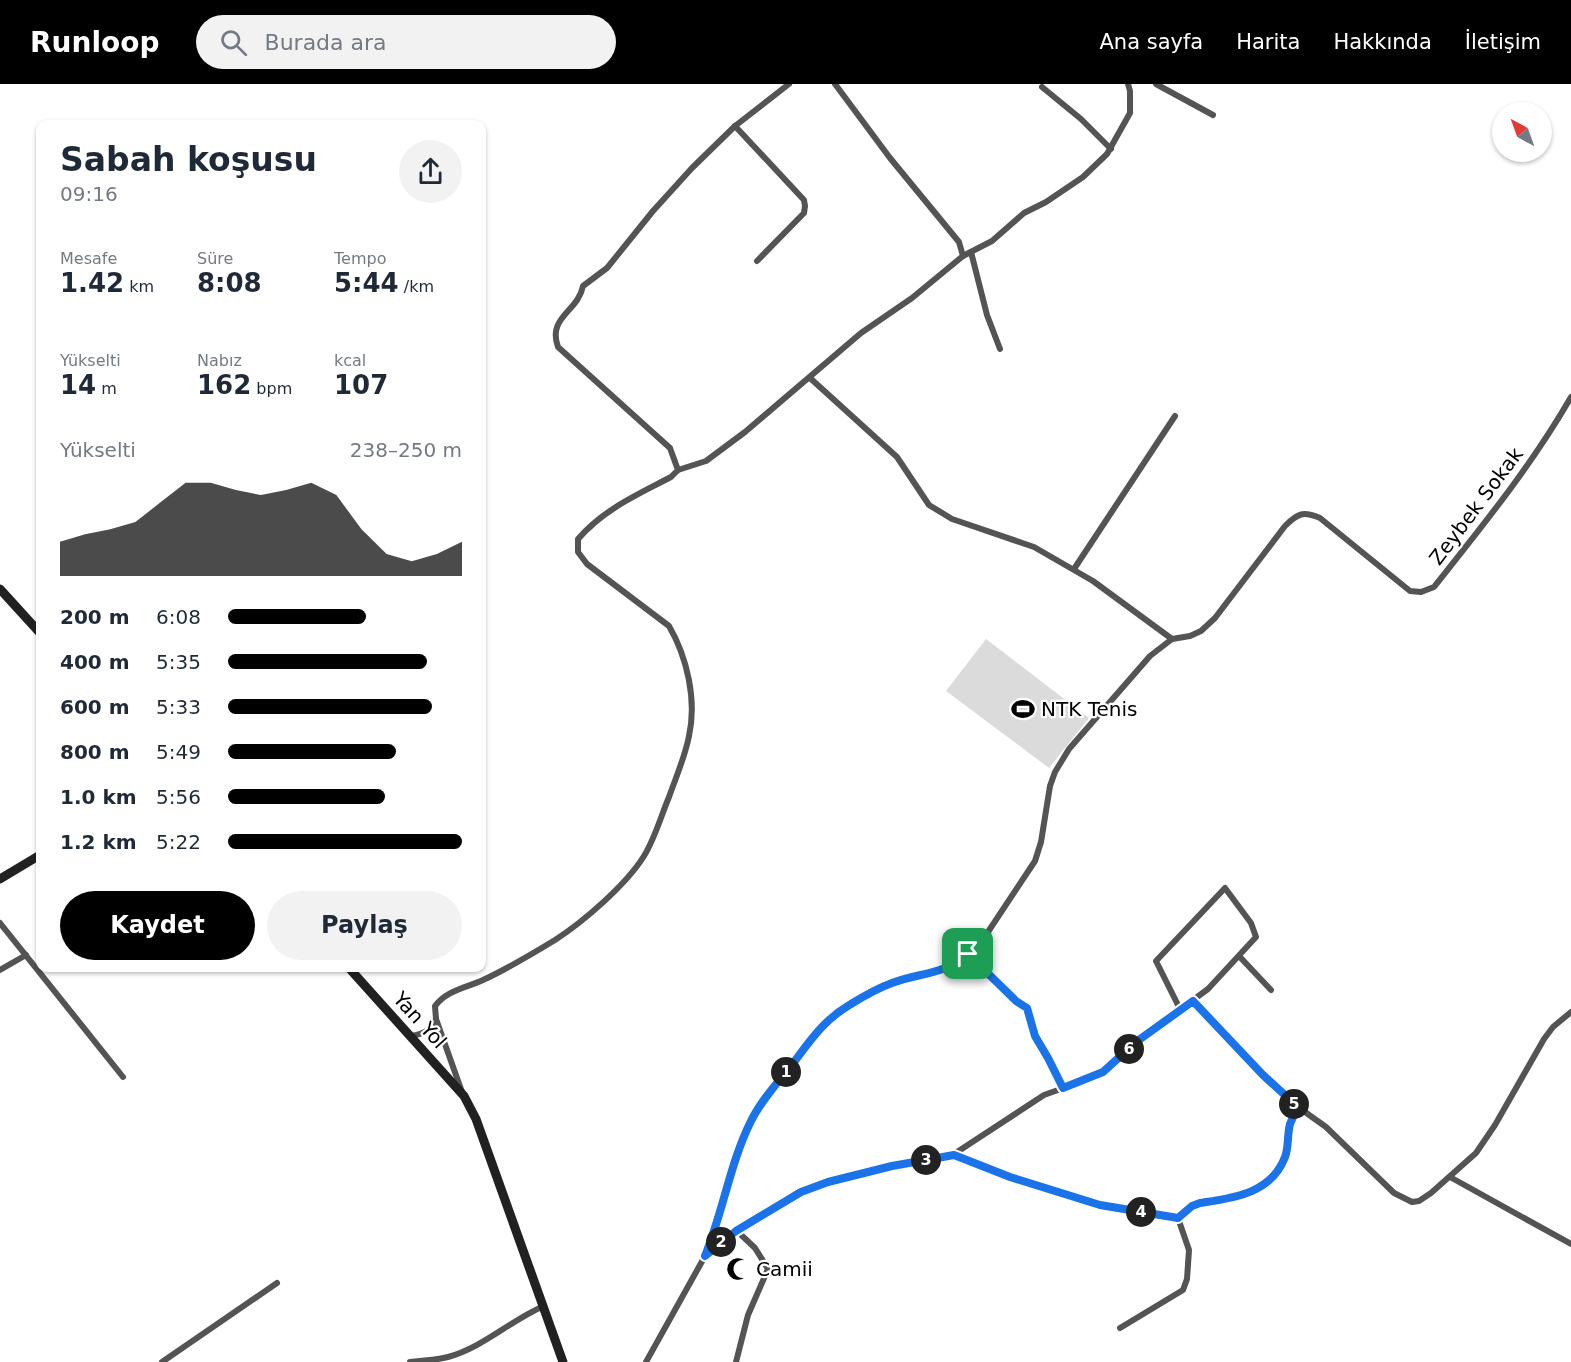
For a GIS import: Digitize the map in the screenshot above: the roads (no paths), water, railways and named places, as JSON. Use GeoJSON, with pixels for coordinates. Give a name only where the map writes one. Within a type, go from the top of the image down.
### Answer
{"type":"FeatureCollection","features":[{"type":"Feature","properties":{"kind":"street"},"geometry":{"type":"LineString","coordinates":[[678,470],[669,448],[558,347],[554,338],[556,328],[581,297],[584,286],[607,268],[653,211],[692,168],[735,126],[789,84]]}},
{"type":"Feature","properties":{"kind":"street"},"geometry":{"type":"LineString","coordinates":[[835,84],[890,158],[959,242],[963,256]]}},
{"type":"Feature","properties":{"kind":"street"},"geometry":{"type":"LineString","coordinates":[[464,1096],[436,1019],[435,1006],[449,994],[482,981],[555,940],[581,921],[626,879],[644,856],[659,823],[689,736],[692,708],[686,668],[677,640],[669,626],[587,564],[578,552],[578,539],[592,522],[612,508],[671,477],[678,470],[706,461],[745,432],[861,333],[912,298],[963,256],[992,241],[1024,213],[1046,202],[1083,177],[1111,149],[1130,113],[1129,87],[1135,84]]}},
{"type":"Feature","properties":{"kind":"street"},"geometry":{"type":"LineString","coordinates":[[1156,84],[1213,115]]}},
{"type":"Feature","properties":{"kind":"street"},"geometry":{"type":"LineString","coordinates":[[1042,87],[1081,119],[1111,149]]}},
{"type":"Feature","properties":{"kind":"street"},"geometry":{"type":"LineString","coordinates":[[735,126],[804,200],[806,206],[804,213],[757,261]]}},
{"type":"Feature","properties":{"kind":"street"},"geometry":{"type":"LineString","coordinates":[[971,252],[987,315],[1000,349]]}},
{"type":"Feature","properties":{"kind":"street"},"geometry":{"type":"LineString","coordinates":[[810,378],[897,457],[929,505],[952,519],[1034,547],[1074,569],[1172,639]]}},
{"type":"Feature","properties":{"kind":"street","name":"Zeybek Sokak"},"geometry":{"type":"LineString","coordinates":[[646,1362],[705,1256],[751,1121],[775,1085],[822,1025],[844,1008],[866,994],[891,983],[945,969],[968,954],[982,941],[1035,861],[1041,842],[1050,786],[1061,761],[1150,656],[1172,639],[1190,636],[1201,631],[1215,618],[1285,526],[1298,514],[1308,513],[1320,518],[1410,591],[1421,592],[1434,587],[1519,479],[1571,397]]}},
{"type":"Feature","properties":{"kind":"street"},"geometry":{"type":"LineString","coordinates":[[1074,569],[1175,416]]}},
{"type":"Feature","properties":{"kind":"street"},"geometry":{"type":"LineString","coordinates":[[0,589],[36,629]]}},
{"type":"Feature","properties":{"kind":"street"},"geometry":{"type":"LineString","coordinates":[[0,879],[36,857]]}},
{"type":"Feature","properties":{"kind":"street"},"geometry":{"type":"LineString","coordinates":[[705,1256],[736,1231],[801,1192],[828,1182],[892,1166],[954,1155],[1044,1095],[1103,1072],[1136,1042],[1208,989],[1256,937],[1251,923],[1225,888],[1156,961],[1180,1009]]}},
{"type":"Feature","properties":{"kind":"street"},"geometry":{"type":"LineString","coordinates":[[0,923],[36,968]]}},
{"type":"Feature","properties":{"kind":"street"},"geometry":{"type":"LineString","coordinates":[[968,954],[1016,1001],[1027,1008],[1035,1036],[1063,1088]]}},
{"type":"Feature","properties":{"kind":"street"},"geometry":{"type":"LineString","coordinates":[[0,970],[26,955]]}},
{"type":"Feature","properties":{"kind":"street"},"geometry":{"type":"LineString","coordinates":[[1239,956],[1271,990]]}},
{"type":"Feature","properties":{"kind":"street"},"geometry":{"type":"LineString","coordinates":[[40,972],[123,1077]]}},
{"type":"Feature","properties":{"kind":"street","name":"Yan Yol"},"geometry":{"type":"LineString","coordinates":[[353,972],[464,1096],[476,1119],[563,1362]]}},
{"type":"Feature","properties":{"kind":"street"},"geometry":{"type":"LineString","coordinates":[[1193,1001],[1263,1075],[1298,1107],[1326,1127],[1394,1193],[1412,1202],[1419,1201],[1476,1153],[1495,1125],[1544,1039],[1571,1012]]}},
{"type":"Feature","properties":{"kind":"street"},"geometry":{"type":"LineString","coordinates":[[411,1036],[422,1034],[431,1027],[436,1019]]}},
{"type":"Feature","properties":{"kind":"street"},"geometry":{"type":"LineString","coordinates":[[1178,1218],[1192,1206],[1200,1203],[1247,1194],[1271,1176],[1285,1156],[1290,1123],[1298,1107]]}},
{"type":"Feature","properties":{"kind":"street"},"geometry":{"type":"LineString","coordinates":[[954,1155],[1010,1177],[1100,1205],[1178,1218]]}},
{"type":"Feature","properties":{"kind":"street"},"geometry":{"type":"LineString","coordinates":[[1450,1177],[1571,1244]]}},
{"type":"Feature","properties":{"kind":"street"},"geometry":{"type":"LineString","coordinates":[[1120,1328],[1183,1290],[1188,1279],[1189,1250],[1178,1218]]}},
{"type":"Feature","properties":{"kind":"street"},"geometry":{"type":"LineString","coordinates":[[736,1231],[755,1248],[768,1269],[748,1315],[736,1362]]}},
{"type":"Feature","properties":{"kind":"street"},"geometry":{"type":"LineString","coordinates":[[162,1362],[277,1283]]}},
{"type":"Feature","properties":{"kind":"street"},"geometry":{"type":"LineString","coordinates":[[410,1362],[447,1358],[459,1353],[525,1314],[544,1306]]}},
{"type":"Feature","properties":{"kind":"place","name":"NTK Tenis"},"geometry":{"type":"Point","coordinates":[1023,709]}},
{"type":"Feature","properties":{"kind":"place","name":"Camii"},"geometry":{"type":"Point","coordinates":[738,1269]}}]}
